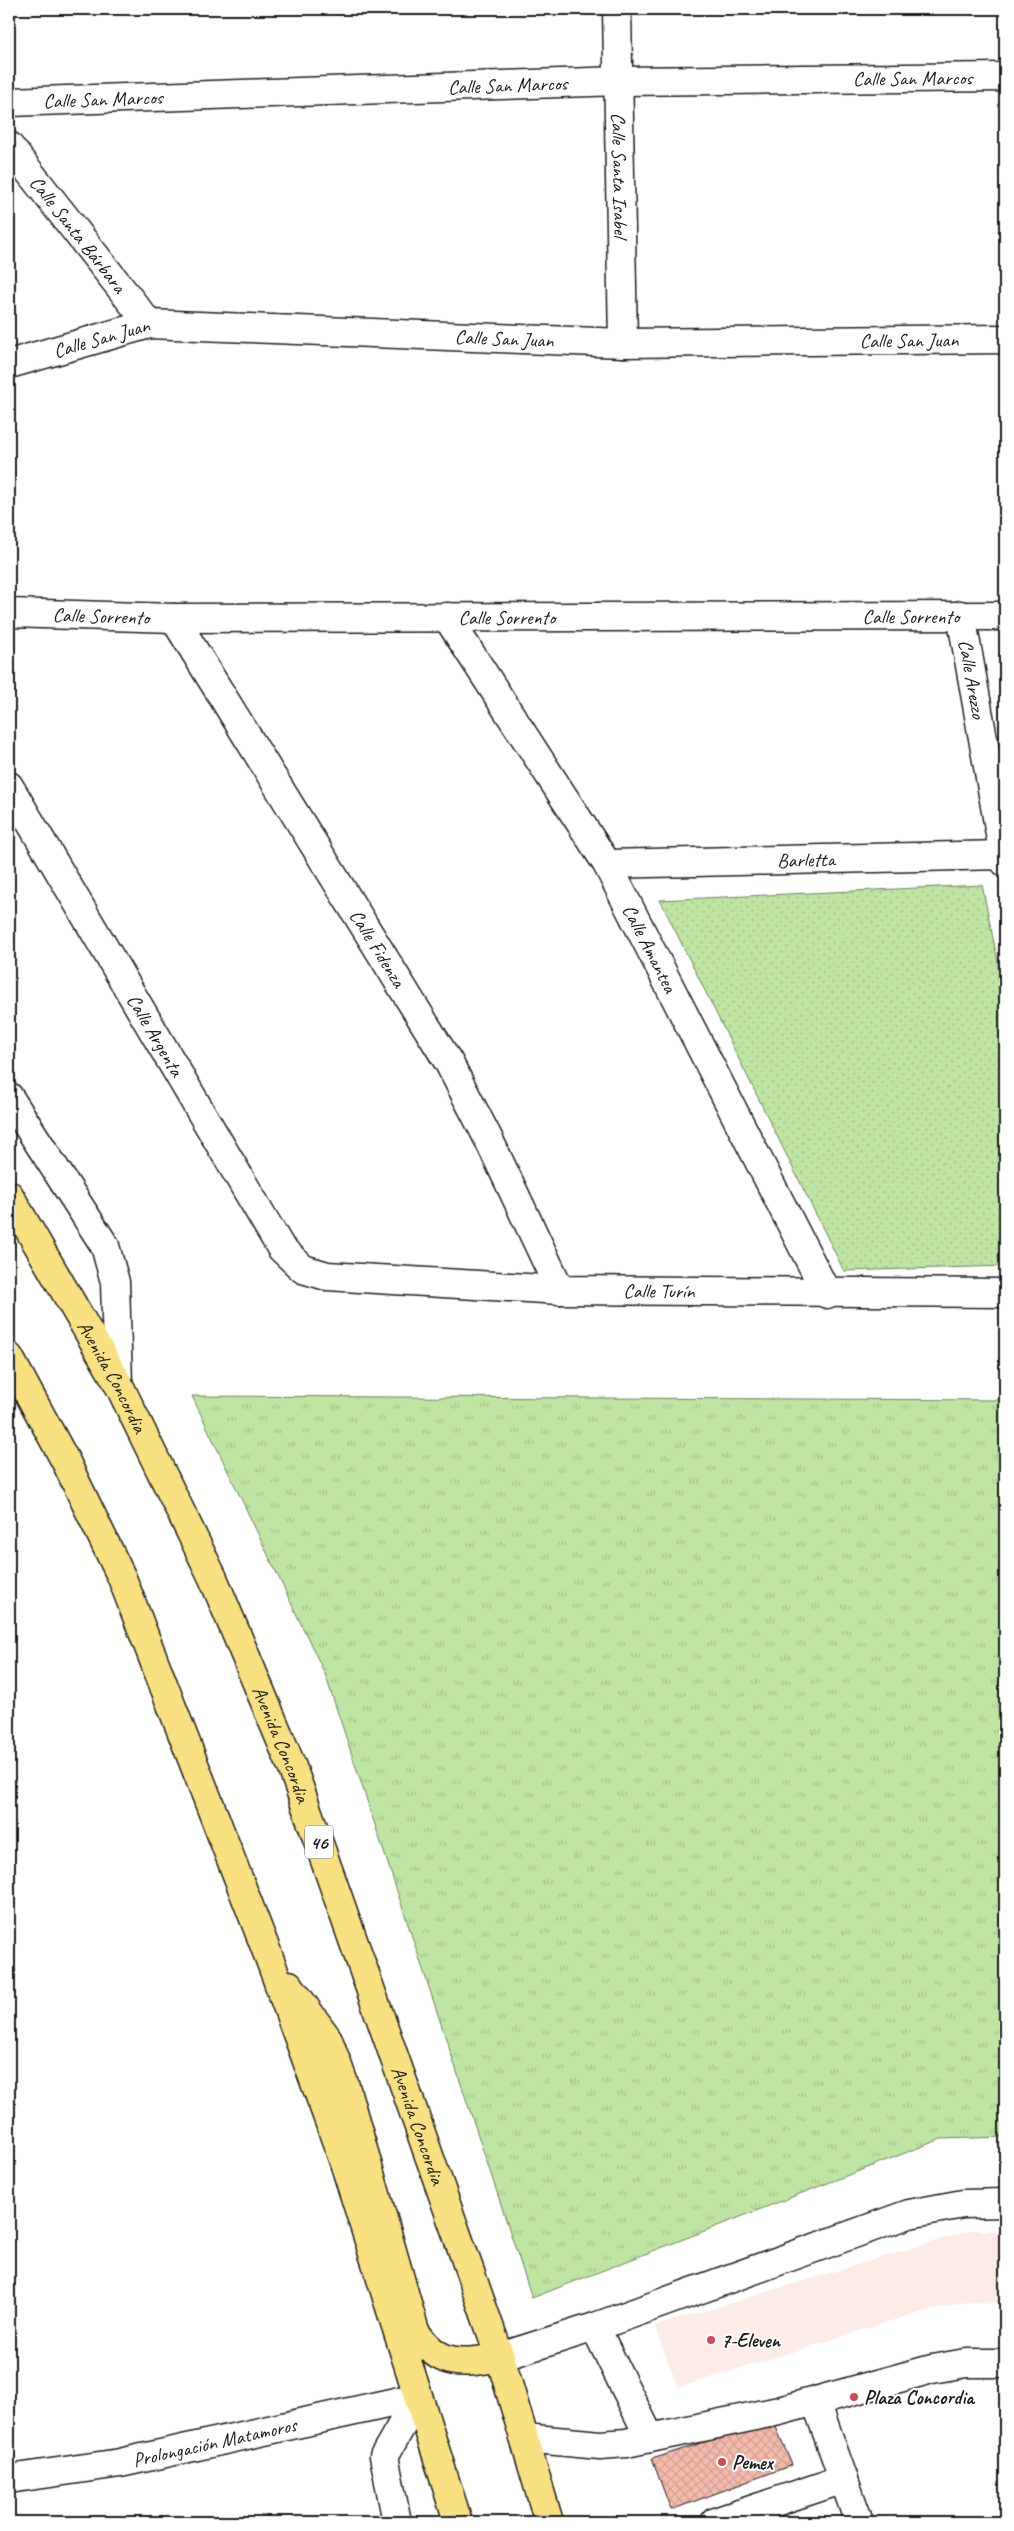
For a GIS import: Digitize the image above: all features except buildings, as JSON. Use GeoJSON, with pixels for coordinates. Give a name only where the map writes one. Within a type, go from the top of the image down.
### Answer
{"type":"FeatureCollection","features":[{"type":"Feature","properties":{"kind":"main road","name":"Avenida Concordia"},"geometry":{"type":"LineString","coordinates":[[9,1195],[118,1383],[213,1578],[292,1767],[500,2357],[549,2522]]}},
{"type":"Feature","properties":{"kind":"main road"},"geometry":{"type":"LineString","coordinates":[[9,1358],[66,1462],[122,1578],[270,1960],[344,2162],[458,2522]]}},
{"type":"Feature","properties":{"kind":"main road"},"geometry":{"type":"LineString","coordinates":[[270,1960],[328,2039],[345,2086],[415,2331],[430,2349],[445,2359],[465,2363],[500,2357]]}},
{"type":"Feature","properties":{"kind":"street","name":"Calle Santa Isabel"},"geometry":{"type":"LineString","coordinates":[[617,9],[620,82],[623,343]]}},
{"type":"Feature","properties":{"kind":"street","name":"Calle San Marcos"},"geometry":{"type":"LineString","coordinates":[[9,102],[620,82],[1005,77]]}},
{"type":"Feature","properties":{"kind":"street","name":"Calle Santa Bárbara"},"geometry":{"type":"LineString","coordinates":[[9,146],[149,324]]}},
{"type":"Feature","properties":{"kind":"street","name":"Calle San Juan"},"geometry":{"type":"LineString","coordinates":[[9,364],[149,324],[623,343],[1005,339]]}},
{"type":"Feature","properties":{"kind":"street","name":"Calle Sorrento"},"geometry":{"type":"LineString","coordinates":[[9,613],[174,618],[1005,616]]}},
{"type":"Feature","properties":{"kind":"street","name":"Calle Arezzo"},"geometry":{"type":"LineString","coordinates":[[961,616],[1005,858]]}},
{"type":"Feature","properties":{"kind":"street","name":"Calle Amantea"},"geometry":{"type":"LineString","coordinates":[[447,617],[607,864],[827,1294]]}},
{"type":"Feature","properties":{"kind":"street","name":"Calle Fidenza"},"geometry":{"type":"LineString","coordinates":[[174,618],[449,1063],[489,1140],[560,1290]]}},
{"type":"Feature","properties":{"kind":"street","name":"Calle Argenta"},"geometry":{"type":"LineString","coordinates":[[9,786],[282,1248],[303,1270],[313,1274]]}},
{"type":"Feature","properties":{"kind":"street","name":"Barletta"},"geometry":{"type":"LineString","coordinates":[[607,864],[1005,858]]}},
{"type":"Feature","properties":{"kind":"street"},"geometry":{"type":"LineString","coordinates":[[9,1096],[105,1246],[115,1282],[118,1383]]}},
{"type":"Feature","properties":{"kind":"street","name":"Calle Turín"},"geometry":{"type":"LineString","coordinates":[[313,1274],[560,1290],[827,1294],[1005,1293]]}},
{"type":"Feature","properties":{"kind":"street"},"geometry":{"type":"LineString","coordinates":[[500,2357],[595,2327],[909,2214],[963,2204],[1005,2203]]}},
{"type":"Feature","properties":{"kind":"street"},"geometry":{"type":"LineString","coordinates":[[595,2327],[650,2438]]}},
{"type":"Feature","properties":{"kind":"street"},"geometry":{"type":"LineString","coordinates":[[524,2438],[600,2445],[650,2438],[816,2402],[932,2369],[966,2363],[1005,2363]]}},
{"type":"Feature","properties":{"kind":"street"},"geometry":{"type":"LineString","coordinates":[[396,2522],[384,2456],[418,2397]]}},
{"type":"Feature","properties":{"kind":"street","name":"Prolongación Matamoros"},"geometry":{"type":"LineString","coordinates":[[9,2479],[120,2463],[418,2397]]}},
{"type":"Feature","properties":{"kind":"street"},"geometry":{"type":"LineString","coordinates":[[816,2402],[859,2522]]}},
{"type":"Feature","properties":{"kind":"street"},"geometry":{"type":"LineString","coordinates":[[715,2522],[844,2479]]}},
{"type":"Feature","properties":{"kind":"shaded area"},"geometry":{"type":"Polygon","coordinates":[[[972,2230],[1005,2231],[1005,2303],[968,2302],[910,2315],[678,2388],[655,2326],[972,2230]]]}},
{"type":"Feature","properties":{"kind":"green space"},"geometry":{"type":"Polygon","coordinates":[[[982,885],[1005,996],[1005,1266],[844,1271],[660,900],[982,885]]]}},
{"type":"Feature","properties":{"kind":"green space"},"geometry":{"type":"Polygon","coordinates":[[[192,1396],[1005,1400],[1005,2137],[941,2139],[532,2298],[325,1674],[192,1396]]]}},
{"type":"Feature","properties":{"kind":"place","name":"7-Eleven"},"geometry":{"type":"Point","coordinates":[711,2340]}},
{"type":"Feature","properties":{"kind":"place","name":"Plaza Concordia"},"geometry":{"type":"Point","coordinates":[854,2397]}},
{"type":"Feature","properties":{"kind":"place","name":"Pemex"},"geometry":{"type":"Point","coordinates":[722,2462]}}]}
